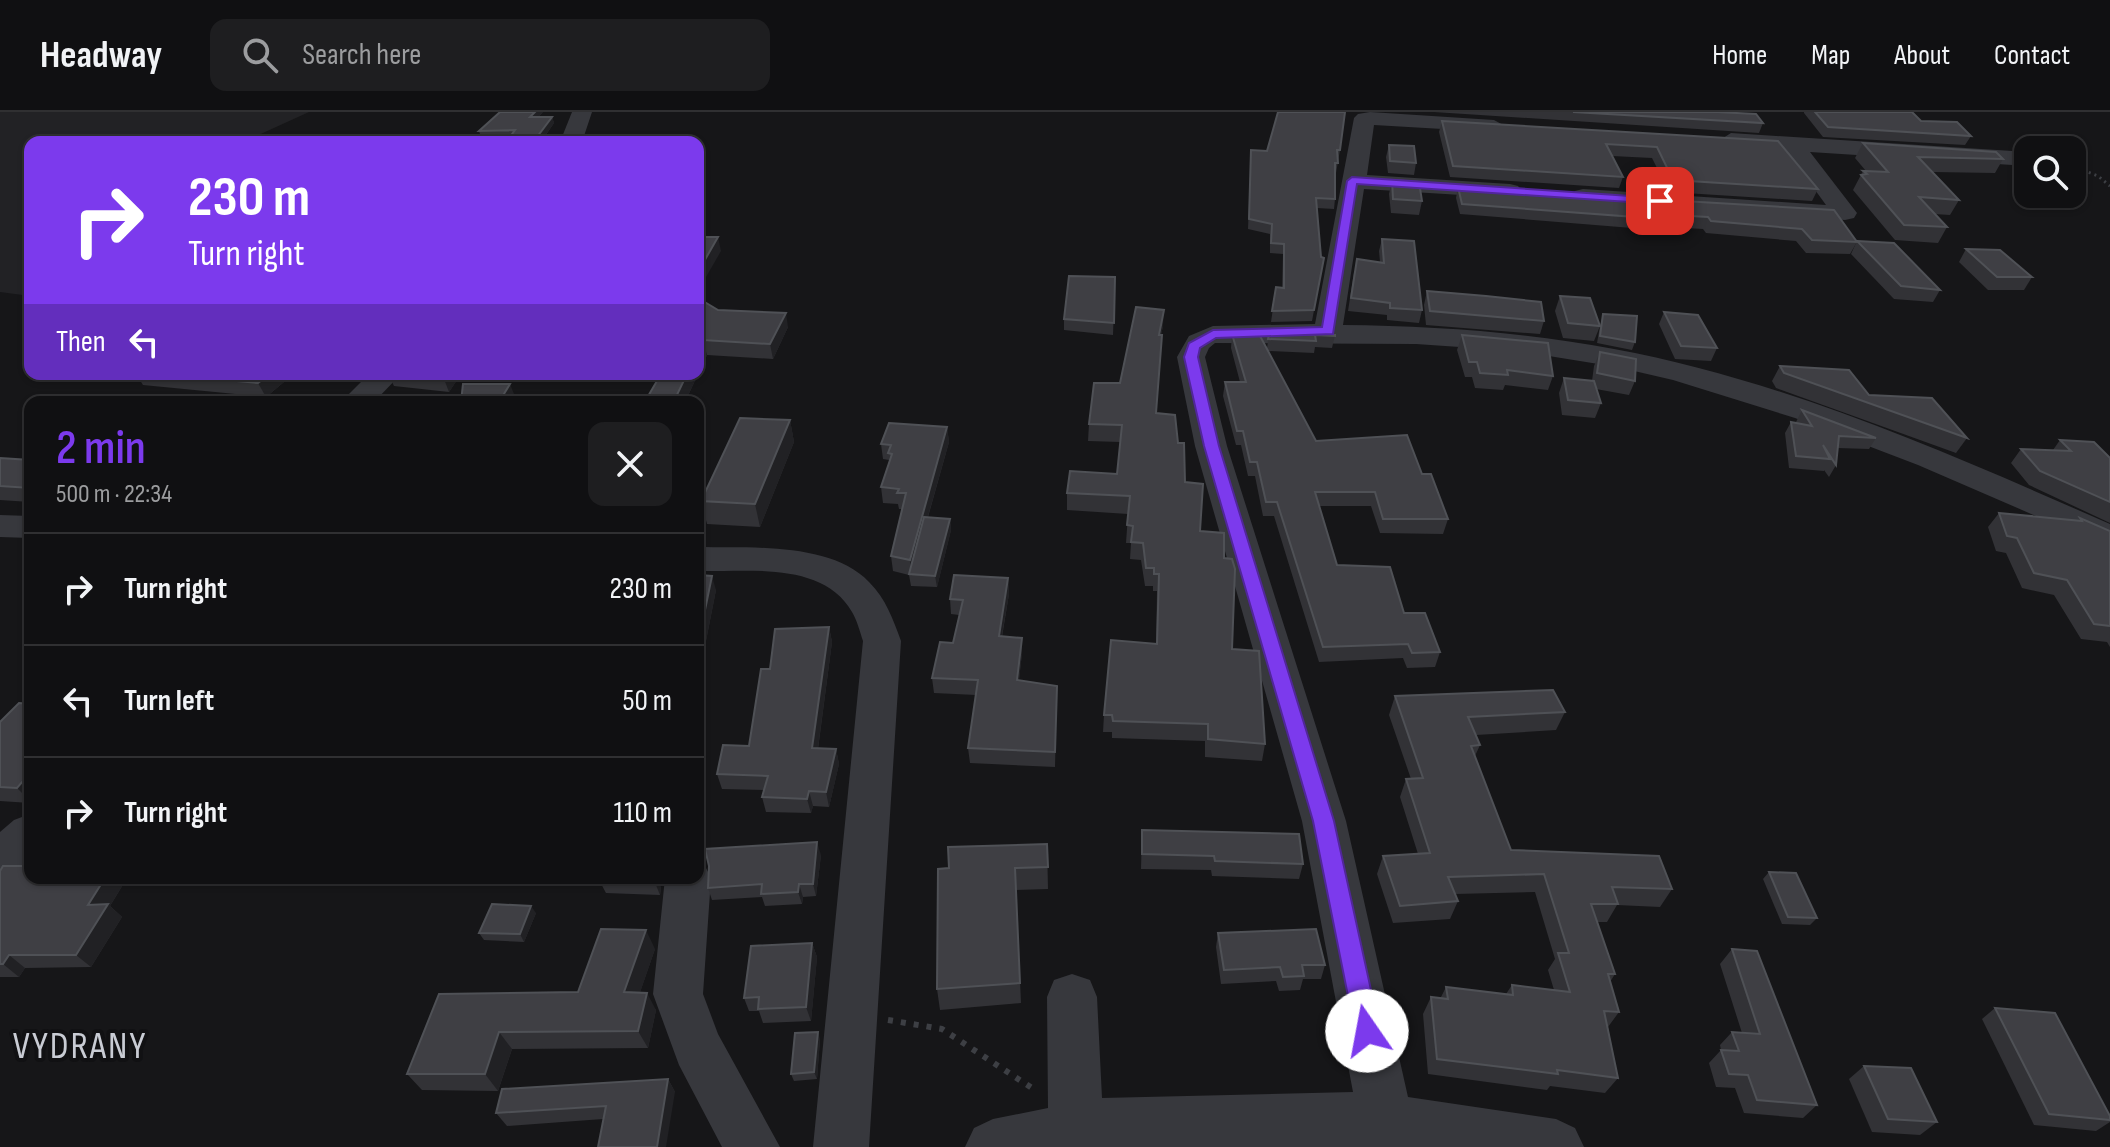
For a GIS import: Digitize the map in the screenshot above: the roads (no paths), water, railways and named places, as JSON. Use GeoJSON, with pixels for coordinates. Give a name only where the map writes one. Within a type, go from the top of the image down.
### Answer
{"type":"FeatureCollection","features":[{"type":"Feature","properties":{"kind":"street"},"geometry":{"type":"LineString","coordinates":[[573,136],[582,112]]}},
{"type":"Feature","properties":{"kind":"street"},"geometry":{"type":"LineString","coordinates":[[1328,331],[1365,115],[1523,128]]}},
{"type":"Feature","properties":{"kind":"street"},"geometry":{"type":"LineString","coordinates":[[1713,139],[2014,158]]}},
{"type":"Feature","properties":{"kind":"street"},"geometry":{"type":"LineString","coordinates":[[1559,194],[1852,223],[1793,144]]}},
{"type":"Feature","properties":{"kind":"street"},"geometry":{"type":"LineString","coordinates":[[1352,181],[1527,192]]}},
{"type":"Feature","properties":{"kind":"street"},"geometry":{"type":"LineString","coordinates":[[1386,1121],[1324,821],[1211,446],[1191,357],[1194,346],[1213,334],[1328,331],[1566,349],[1655,367],[1796,408],[1870,435],[2110,537]]}},
{"type":"Feature","properties":{"kind":"street"},"geometry":{"type":"LineString","coordinates":[[362,396],[380,380]]}},
{"type":"Feature","properties":{"kind":"street"},"geometry":{"type":"LineString","coordinates":[[0,526],[24,527]]}},
{"type":"Feature","properties":{"kind":"street"},"geometry":{"type":"LineString","coordinates":[[704,559],[791,563],[817,568],[856,587],[869,602],[878,620],[882,641],[841,1147]]}},
{"type":"Feature","properties":{"kind":"street"},"geometry":{"type":"LineString","coordinates":[[0,860],[24,838]]}},
{"type":"Feature","properties":{"kind":"street"},"geometry":{"type":"LineString","coordinates":[[687,884],[678,994],[697,1047],[752,1147]]}},
{"type":"Feature","properties":{"kind":"street"},"geometry":{"type":"LineString","coordinates":[[1072,997],[1075,1120]]}},
{"type":"Feature","properties":{"kind":"street"},"geometry":{"type":"LineString","coordinates":[[993,1147],[1075,1120],[1097,1125],[1318,1118],[1386,1121],[1556,1147]]}},
{"type":"Feature","properties":{"kind":"district","name":"VYDRANY"},"geometry":{"type":"Point","coordinates":[80,1046]}}]}
